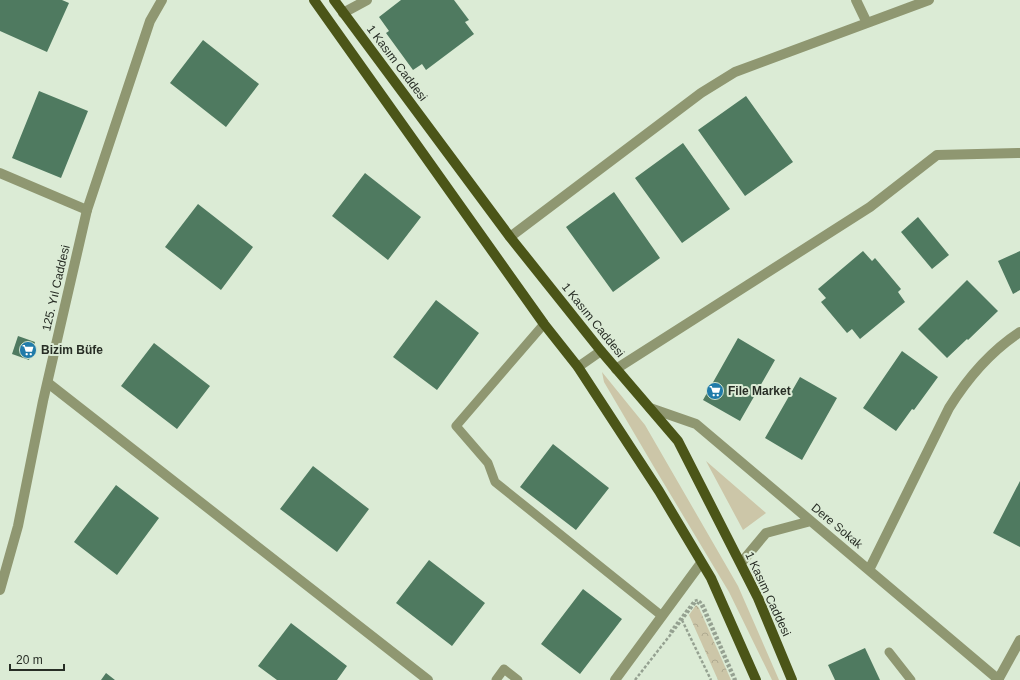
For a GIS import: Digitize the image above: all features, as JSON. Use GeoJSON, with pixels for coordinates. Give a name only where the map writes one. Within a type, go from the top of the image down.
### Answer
{"type":"FeatureCollection","features":[{"type":"Feature","properties":{"kind":"main road"},"geometry":{"type":"LineString","coordinates":[[314,0],[544,324],[578,367],[659,491],[710,578],[756,680]]}},
{"type":"Feature","properties":{"kind":"main road","name":"1 Kasım Caddesi"},"geometry":{"type":"LineString","coordinates":[[334,0],[510,237],[601,351],[678,441],[758,598],[792,680]]}},
{"type":"Feature","properties":{"kind":"street","name":"125. Yıl Caddesi"},"geometry":{"type":"LineString","coordinates":[[0,590],[18,526],[87,210],[150,21],[162,0]]}},
{"type":"Feature","properties":{"kind":"street"},"geometry":{"type":"LineString","coordinates":[[343,13],[367,0]]}},
{"type":"Feature","properties":{"kind":"street"},"geometry":{"type":"LineString","coordinates":[[856,0],[867,23]]}},
{"type":"Feature","properties":{"kind":"street"},"geometry":{"type":"LineString","coordinates":[[510,237],[701,93],[735,72],[929,0]]}},
{"type":"Feature","properties":{"kind":"street"},"geometry":{"type":"LineString","coordinates":[[616,369],[870,207],[937,155],[1020,153]]}},
{"type":"Feature","properties":{"kind":"street"},"geometry":{"type":"LineString","coordinates":[[0,172],[87,210]]}},
{"type":"Feature","properties":{"kind":"street"},"geometry":{"type":"LineString","coordinates":[[869,570],[949,408],[963,386],[978,367],[1013,336],[1020,332]]}},
{"type":"Feature","properties":{"kind":"street"},"geometry":{"type":"LineString","coordinates":[[578,367],[601,351]]}},
{"type":"Feature","properties":{"kind":"street"},"geometry":{"type":"LineString","coordinates":[[48,383],[428,680]]}},
{"type":"Feature","properties":{"kind":"street","name":"Dere Sokak"},"geometry":{"type":"LineString","coordinates":[[650,408],[696,424],[999,680]]}},
{"type":"Feature","properties":{"kind":"street"},"geometry":{"type":"LineString","coordinates":[[741,563],[766,533],[811,522]]}},
{"type":"Feature","properties":{"kind":"street"},"geometry":{"type":"LineString","coordinates":[[615,680],[701,563]]}},
{"type":"Feature","properties":{"kind":"street"},"geometry":{"type":"LineString","coordinates":[[999,680],[1020,640]]}},
{"type":"Feature","properties":{"kind":"lane"},"geometry":{"type":"LineString","coordinates":[[544,324],[456,426],[488,463],[495,482],[662,616]]}},
{"type":"Feature","properties":{"kind":"lane"},"geometry":{"type":"LineString","coordinates":[[889,652],[911,680]]}},
{"type":"Feature","properties":{"kind":"lane"},"geometry":{"type":"LineString","coordinates":[[496,680],[504,669],[518,680]]}},
{"type":"Feature","properties":{"kind":"path"},"geometry":{"type":"LineString","coordinates":[[634,680],[694,600],[698,600],[703,604],[735,679]]}},
{"type":"Feature","properties":{"kind":"path"},"geometry":{"type":"LineString","coordinates":[[634,680],[696,602],[701,605],[735,679]]}},
{"type":"Feature","properties":{"kind":"path"},"geometry":{"type":"LineString","coordinates":[[682,620],[711,680]]}},
{"type":"Feature","properties":{"kind":"green space"},"geometry":{"type":"Polygon","coordinates":[[[602,372],[645,425],[738,586],[779,680],[772,680],[729,592],[604,382],[602,372]]]}},
{"type":"Feature","properties":{"kind":"green space"},"geometry":{"type":"Polygon","coordinates":[[[706,461],[766,513],[743,530],[706,461]]]}},
{"type":"Feature","properties":{"kind":"green space"},"geometry":{"type":"Polygon","coordinates":[[[696,605],[699,608],[731,680],[718,680],[689,615],[696,605]]]}},
{"type":"Feature","properties":{"kind":"building"},"geometry":{"type":"Polygon","coordinates":[[[0,0],[62,0],[69,3],[47,52],[0,31],[0,0]]]}},
{"type":"Feature","properties":{"kind":"building"},"geometry":{"type":"Polygon","coordinates":[[[401,0],[454,0],[469,20],[465,22],[474,34],[426,70],[422,64],[413,70],[386,33],[389,31],[379,17],[401,0]]]}},
{"type":"Feature","properties":{"kind":"building"},"geometry":{"type":"Polygon","coordinates":[[[203,40],[259,84],[226,127],[170,83],[203,40]]]}},
{"type":"Feature","properties":{"kind":"building"},"geometry":{"type":"Polygon","coordinates":[[[39,91],[88,111],[61,178],[12,158],[39,91]]]}},
{"type":"Feature","properties":{"kind":"building"},"geometry":{"type":"Polygon","coordinates":[[[746,96],[793,162],[745,196],[698,130],[746,96]]]}},
{"type":"Feature","properties":{"kind":"building"},"geometry":{"type":"Polygon","coordinates":[[[683,143],[730,209],[682,243],[635,178],[683,143]]]}},
{"type":"Feature","properties":{"kind":"building"},"geometry":{"type":"Polygon","coordinates":[[[365,173],[421,217],[388,260],[332,216],[365,173]]]}},
{"type":"Feature","properties":{"kind":"building"},"geometry":{"type":"Polygon","coordinates":[[[614,192],[660,258],[613,292],[566,227],[614,192]]]}},
{"type":"Feature","properties":{"kind":"building"},"geometry":{"type":"Polygon","coordinates":[[[198,204],[253,247],[221,290],[165,247],[198,204]]]}},
{"type":"Feature","properties":{"kind":"building"},"geometry":{"type":"Polygon","coordinates":[[[918,217],[949,255],[932,269],[901,232],[918,217]]]}},
{"type":"Feature","properties":{"kind":"building"},"geometry":{"type":"Polygon","coordinates":[[[863,251],[872,261],[875,258],[901,289],[898,292],[905,302],[860,339],[852,329],[847,333],[821,302],[826,298],[818,289],[863,251]]]}},
{"type":"Feature","properties":{"kind":"building"},"geometry":{"type":"Polygon","coordinates":[[[1020,251],[1020,290],[1013,294],[998,261],[1020,251]]]}},
{"type":"Feature","properties":{"kind":"building"},"geometry":{"type":"Polygon","coordinates":[[[967,280],[998,311],[947,358],[918,329],[967,280]]]}},
{"type":"Feature","properties":{"kind":"building"},"geometry":{"type":"Polygon","coordinates":[[[436,300],[479,333],[437,390],[393,357],[436,300]]]}},
{"type":"Feature","properties":{"kind":"building"},"geometry":{"type":"Polygon","coordinates":[[[18,336],[35,342],[29,360],[12,354],[18,336]]]}},
{"type":"Feature","properties":{"kind":"building"},"geometry":{"type":"Polygon","coordinates":[[[738,338],[775,360],[740,421],[703,400],[738,338]]]}},
{"type":"Feature","properties":{"kind":"building"},"geometry":{"type":"Polygon","coordinates":[[[154,343],[210,386],[177,429],[121,386],[154,343]]]}},
{"type":"Feature","properties":{"kind":"building"},"geometry":{"type":"Polygon","coordinates":[[[902,351],[938,377],[914,410],[912,409],[896,431],[863,408],[902,351]]]}},
{"type":"Feature","properties":{"kind":"building"},"geometry":{"type":"Polygon","coordinates":[[[800,377],[837,398],[802,460],[765,438],[800,377]]]}},
{"type":"Feature","properties":{"kind":"building"},"geometry":{"type":"Polygon","coordinates":[[[553,444],[609,488],[576,530],[520,487],[553,444]]]}},
{"type":"Feature","properties":{"kind":"building"},"geometry":{"type":"Polygon","coordinates":[[[313,466],[369,509],[337,552],[280,509],[313,466]]]}},
{"type":"Feature","properties":{"kind":"building"},"geometry":{"type":"Polygon","coordinates":[[[1020,481],[1020,547],[993,533],[1020,481]]]}},
{"type":"Feature","properties":{"kind":"building"},"geometry":{"type":"Polygon","coordinates":[[[116,485],[159,518],[117,575],[74,542],[116,485]]]}},
{"type":"Feature","properties":{"kind":"building"},"geometry":{"type":"Polygon","coordinates":[[[429,560],[485,603],[452,646],[396,603],[429,560]]]}},
{"type":"Feature","properties":{"kind":"building"},"geometry":{"type":"Polygon","coordinates":[[[583,589],[622,619],[580,674],[541,644],[583,589]]]}},
{"type":"Feature","properties":{"kind":"building"},"geometry":{"type":"Polygon","coordinates":[[[291,623],[347,666],[337,680],[277,680],[258,666],[291,623]]]}},
{"type":"Feature","properties":{"kind":"building"},"geometry":{"type":"Polygon","coordinates":[[[865,648],[880,680],[835,680],[828,665],[865,648]]]}},
{"type":"Feature","properties":{"kind":"building"},"geometry":{"type":"Polygon","coordinates":[[[106,673],[115,680],[101,680],[106,673]]]}},
{"type":"Feature","properties":{"kind":"place","name":"Bizim Büfe"},"geometry":{"type":"Point","coordinates":[28,350]}},
{"type":"Feature","properties":{"kind":"place","name":"File Market"},"geometry":{"type":"Point","coordinates":[715,391]}}]}
